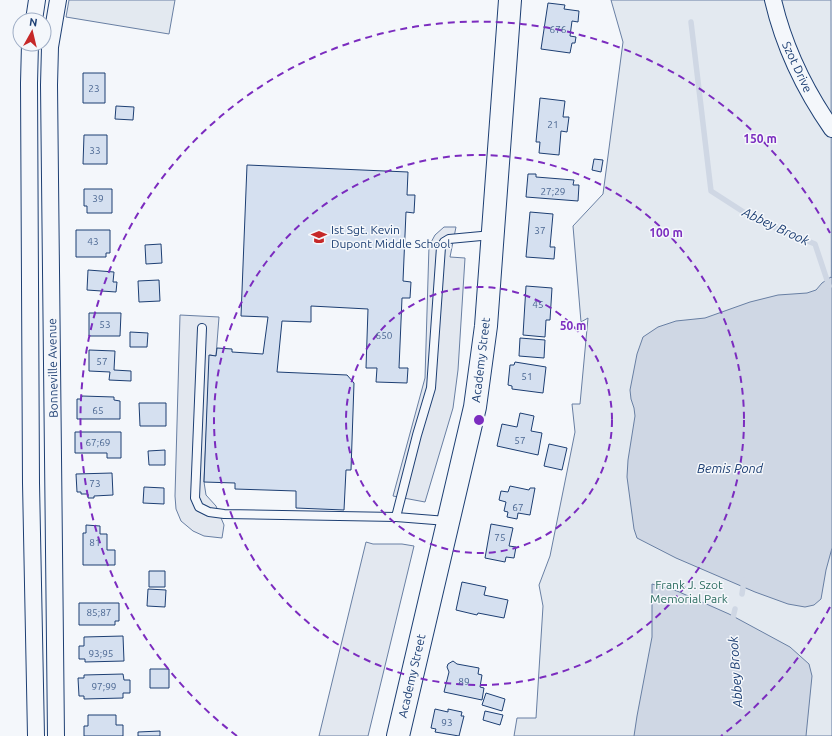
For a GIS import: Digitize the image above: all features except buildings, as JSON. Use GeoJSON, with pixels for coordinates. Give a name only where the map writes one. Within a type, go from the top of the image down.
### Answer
{"type":"FeatureCollection","features":[{"type":"Feature","properties":{"kind":"street"},"geometry":{"type":"LineString","coordinates":[[35,12],[37,0]]}},
{"type":"Feature","properties":{"kind":"street","name":"Bonneville Avenue"},"geometry":{"type":"LineString","coordinates":[[56,736],[50,47],[58,0]]}},
{"type":"Feature","properties":{"kind":"street","name":"Academy Street"},"geometry":{"type":"LineString","coordinates":[[398,736],[475,407],[486,326],[510,0]]}},
{"type":"Feature","properties":{"kind":"street","name":"Szot Drive"},"geometry":{"type":"LineString","coordinates":[[773,0],[783,35],[800,76],[832,129]]}},
{"type":"Feature","properties":{"kind":"street","name":"Bonneville Avenue"},"geometry":{"type":"LineString","coordinates":[[30,52],[28,83],[31,476],[36,736]]}},
{"type":"Feature","properties":{"kind":"lane"},"geometry":{"type":"LineString","coordinates":[[396,517],[416,435],[431,388],[441,247],[444,242],[449,239],[492,235]]}},
{"type":"Feature","properties":{"kind":"lane"},"geometry":{"type":"LineString","coordinates":[[202,328],[195,498],[199,507],[209,512],[224,514],[396,517],[448,521]]}},
{"type":"Feature","properties":{"kind":"green space"},"geometry":{"type":"Polygon","coordinates":[[[69,0],[175,0],[169,34],[66,17],[69,0]]]}},
{"type":"Feature","properties":{"kind":"green space","name":"Frank J. Szot Memorial Park"},"geometry":{"type":"Polygon","coordinates":[[[611,0],[831,0],[832,736],[514,736],[517,718],[536,718],[543,606],[539,585],[550,556],[575,432],[572,404],[580,404],[588,318],[581,322],[573,226],[603,194],[623,42],[611,0]]]}},
{"type":"Feature","properties":{"kind":"shaded area"},"geometry":{"type":"Polygon","coordinates":[[[444,227],[456,227],[450,257],[465,258],[458,370],[453,408],[425,502],[393,496],[425,378],[429,246],[435,235],[444,227]]]}},
{"type":"Feature","properties":{"kind":"shaded area"},"geometry":{"type":"Polygon","coordinates":[[[180,315],[219,317],[216,356],[210,355],[204,482],[206,495],[216,506],[224,525],[222,538],[204,536],[193,531],[181,521],[176,509],[175,496],[180,315]]]}},
{"type":"Feature","properties":{"kind":"shaded area"},"geometry":{"type":"Polygon","coordinates":[[[366,542],[373,544],[402,544],[414,546],[368,736],[319,736],[366,542]]]}},
{"type":"Feature","properties":{"kind":"water","name":"Bemis Pond"},"geometry":{"type":"Polygon","coordinates":[[[831,277],[832,548],[826,570],[821,599],[814,605],[805,607],[788,604],[755,592],[676,558],[637,538],[634,529],[627,477],[628,460],[635,416],[630,390],[637,354],[643,337],[658,327],[676,321],[705,318],[750,302],[778,295],[807,293],[816,290],[822,283],[831,277]]]}},
{"type":"Feature","properties":{"kind":"water"},"geometry":{"type":"Polygon","coordinates":[[[652,584],[677,591],[729,614],[790,647],[809,664],[812,676],[806,736],[634,736],[652,637],[652,584]]]}},
{"type":"Feature","properties":{"kind":"waterway","name":"Abbey Brook"},"geometry":{"type":"LineString","coordinates":[[691,22],[711,191],[756,220],[815,244],[829,286]]}},
{"type":"Feature","properties":{"kind":"waterway","name":"Abbey Brook"},"geometry":{"type":"LineString","coordinates":[[742,594],[744,580]]}},
{"type":"Feature","properties":{"kind":"waterway","name":"Abbey Brook"},"geometry":{"type":"LineString","coordinates":[[732,622],[735,609]]}},
{"type":"Feature","properties":{"kind":"place","name":"Ist Sgt. Kevin Dupont Middle School"},"geometry":{"type":"Point","coordinates":[319,237]}}]}
